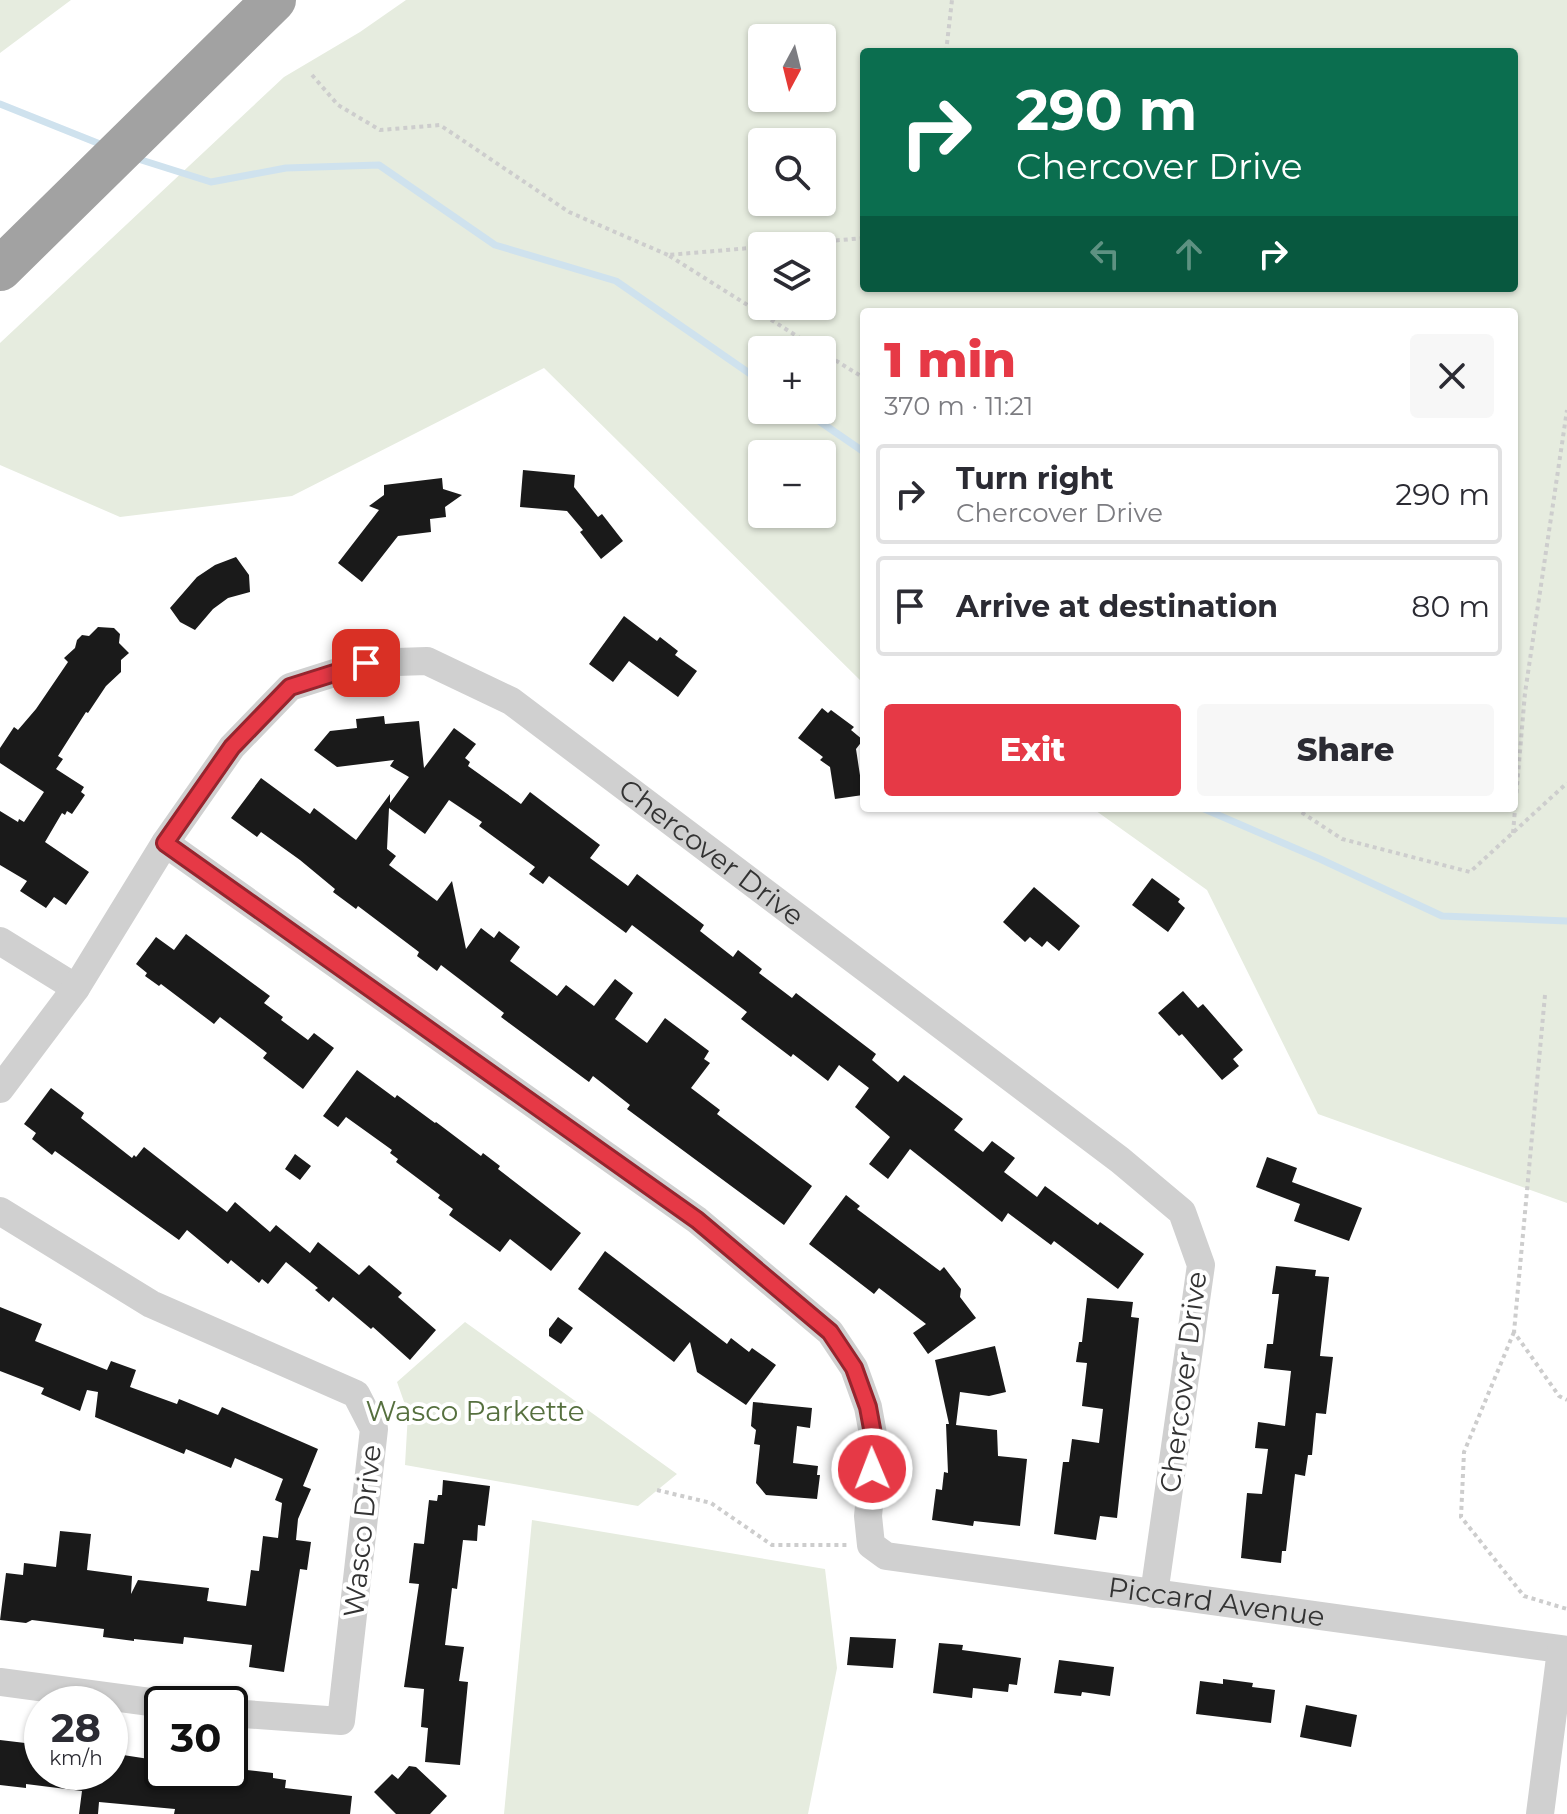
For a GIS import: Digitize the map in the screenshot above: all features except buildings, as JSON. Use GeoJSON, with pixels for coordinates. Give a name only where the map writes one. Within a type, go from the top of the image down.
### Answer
{"type":"FeatureCollection","features":[{"type":"Feature","properties":{"kind":"highway"},"geometry":{"type":"LineString","coordinates":[[136,114],[230,0]]}},
{"type":"Feature","properties":{"kind":"highway"},"geometry":{"type":"LineString","coordinates":[[0,269],[80,169],[136,114],[274,0]]}},
{"type":"Feature","properties":{"kind":"highway"},"geometry":{"type":"LineString","coordinates":[[0,226],[80,169]]}},
{"type":"Feature","properties":{"kind":"street","name":"Chercover Drive"},"geometry":{"type":"LineString","coordinates":[[0,1089],[76,988],[165,843],[232,747],[290,687],[366,663],[427,661],[511,701],[1107,1150],[1182,1212],[1201,1265],[1154,1594]]}},
{"type":"Feature","properties":{"kind":"street"},"geometry":{"type":"LineString","coordinates":[[165,843],[697,1220],[830,1332],[854,1368],[868,1407],[875,1445],[868,1516],[871,1545]]}},
{"type":"Feature","properties":{"kind":"street"},"geometry":{"type":"LineString","coordinates":[[0,941],[76,988]]}},
{"type":"Feature","properties":{"kind":"street","name":"Wasco Drive"},"geometry":{"type":"LineString","coordinates":[[0,1211],[151,1304],[356,1394],[374,1429],[341,1721],[248,1714]]}},
{"type":"Feature","properties":{"kind":"street","name":"Piccard Avenue"},"geometry":{"type":"LineString","coordinates":[[871,1545],[886,1556],[1564,1650]]}},
{"type":"Feature","properties":{"kind":"street"},"geometry":{"type":"LineString","coordinates":[[1540,1814],[1564,1650]]}},
{"type":"Feature","properties":{"kind":"street"},"geometry":{"type":"LineString","coordinates":[[0,1682],[144,1701]]}},
{"type":"Feature","properties":{"kind":"path"},"geometry":{"type":"LineString","coordinates":[[946,48],[952,0]]}},
{"type":"Feature","properties":{"kind":"path"},"geometry":{"type":"LineString","coordinates":[[312,75],[338,105],[380,130],[440,125],[569,212],[668,255],[797,336]]}},
{"type":"Feature","properties":{"kind":"path"},"geometry":{"type":"LineString","coordinates":[[836,240],[860,238]]}},
{"type":"Feature","properties":{"kind":"path"},"geometry":{"type":"LineString","coordinates":[[668,255],[748,248]]}},
{"type":"Feature","properties":{"kind":"path"},"geometry":{"type":"LineString","coordinates":[[836,360],[860,375]]}},
{"type":"Feature","properties":{"kind":"path"},"geometry":{"type":"LineString","coordinates":[[1518,775],[1525,693],[1567,410]]}},
{"type":"Feature","properties":{"kind":"path"},"geometry":{"type":"LineString","coordinates":[[1301,812],[1342,839],[1470,872],[1567,783]]}},
{"type":"Feature","properties":{"kind":"path"},"geometry":{"type":"LineString","coordinates":[[1513,833],[1515,812]]}},
{"type":"Feature","properties":{"kind":"path"},"geometry":{"type":"LineString","coordinates":[[1545,995],[1514,1332],[1464,1452],[1461,1517],[1524,1596],[1567,1609]]}},
{"type":"Feature","properties":{"kind":"path"},"geometry":{"type":"LineString","coordinates":[[1514,1332],[1559,1396],[1567,1400]]}},
{"type":"Feature","properties":{"kind":"path"},"geometry":{"type":"LineString","coordinates":[[657,1490],[711,1503],[772,1545],[871,1545]]}},
{"type":"Feature","properties":{"kind":"green space"},"geometry":{"type":"Polygon","coordinates":[[[0,0],[71,0],[0,53],[0,0]]]}},
{"type":"Feature","properties":{"kind":"green space"},"geometry":{"type":"Polygon","coordinates":[[[406,0],[1567,0],[1567,1203],[1318,1114],[1207,890],[1098,812],[1518,812],[1518,308],[860,308],[860,680],[544,368],[292,496],[120,517],[0,465],[0,343],[284,77],[360,32],[406,0]]]}},
{"type":"Feature","properties":{"kind":"green space","name":"Wasco Parkette"},"geometry":{"type":"Polygon","coordinates":[[[465,1322],[677,1474],[638,1506],[405,1465],[408,1413],[397,1382],[465,1322]]]}},
{"type":"Feature","properties":{"kind":"green space"},"geometry":{"type":"Polygon","coordinates":[[[532,1520],[825,1569],[837,1668],[808,1814],[504,1814],[532,1520]]]}},
{"type":"Feature","properties":{"kind":"waterway"},"geometry":{"type":"LineString","coordinates":[[0,104],[105,146]]}},
{"type":"Feature","properties":{"kind":"waterway"},"geometry":{"type":"LineString","coordinates":[[135,158],[211,182],[286,168],[379,165],[495,245],[616,281],[748,372]]}},
{"type":"Feature","properties":{"kind":"waterway"},"geometry":{"type":"LineString","coordinates":[[823,424],[860,449]]}},
{"type":"Feature","properties":{"kind":"waterway"},"geometry":{"type":"LineString","coordinates":[[1211,812],[1442,916],[1567,921]]}},
{"type":"Feature","properties":{"kind":"route"},"geometry":{"type":"LineString","coordinates":[[366,663],[290,687],[232,747],[165,843],[697,1220],[830,1332],[854,1368],[868,1407],[875,1445],[872,1469]]}}]}
